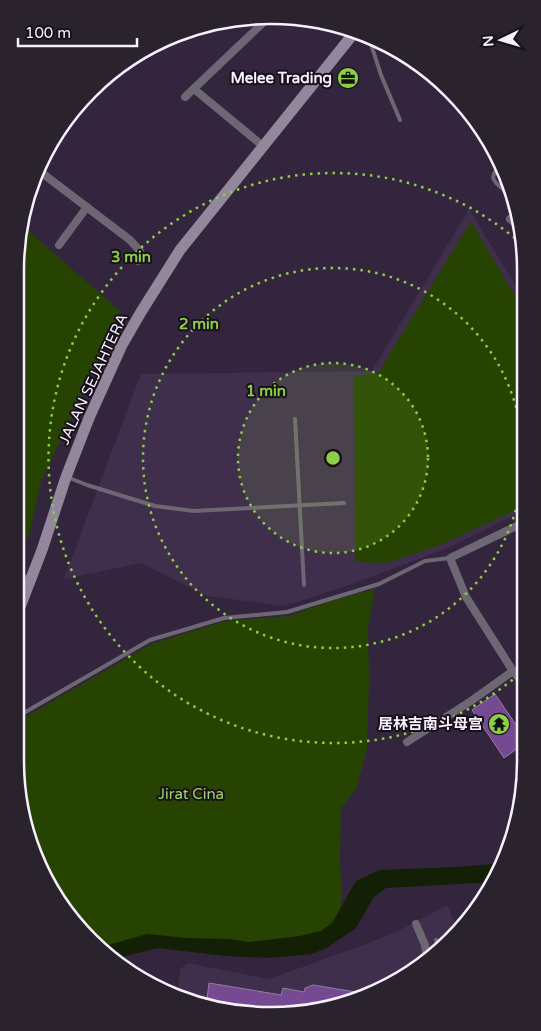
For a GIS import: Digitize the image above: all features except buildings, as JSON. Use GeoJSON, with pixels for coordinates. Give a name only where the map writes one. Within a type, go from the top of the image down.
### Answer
{"type":"FeatureCollection","features":[{"type":"Feature","properties":{"kind":"street"},"geometry":{"type":"LineString","coordinates":[[185,97],[262,24]]}},
{"type":"Feature","properties":{"kind":"street","name":"JALAN SEJAHTERA"},"geometry":{"type":"LineString","coordinates":[[24,599],[66,477],[122,345],[141,312],[180,250],[350,37]]}},
{"type":"Feature","properties":{"kind":"street"},"geometry":{"type":"LineString","coordinates":[[194,89],[263,146]]}},
{"type":"Feature","properties":{"kind":"street"},"geometry":{"type":"LineString","coordinates":[[44,174],[130,240],[140,251],[138,261]]}},
{"type":"Feature","properties":{"kind":"street"},"geometry":{"type":"LineString","coordinates":[[59,245],[87,207]]}},
{"type":"Feature","properties":{"kind":"street"},"geometry":{"type":"LineString","coordinates":[[517,526],[450,558],[466,597],[517,676]]}},
{"type":"Feature","properties":{"kind":"street"},"geometry":{"type":"LineString","coordinates":[[24,578],[31,582]]}},
{"type":"Feature","properties":{"kind":"street"},"geometry":{"type":"LineString","coordinates":[[407,742],[471,701],[513,671]]}},
{"type":"Feature","properties":{"kind":"street"},"geometry":{"type":"LineString","coordinates":[[416,924],[427,951]]}},
{"type":"Feature","properties":{"kind":"lane"},"geometry":{"type":"LineString","coordinates":[[371,46],[381,75],[400,120]]}},
{"type":"Feature","properties":{"kind":"lane"},"geometry":{"type":"LineString","coordinates":[[496,170],[492,178],[503,190]]}},
{"type":"Feature","properties":{"kind":"lane"},"geometry":{"type":"LineString","coordinates":[[295,419],[304,585]]}},
{"type":"Feature","properties":{"kind":"lane"},"geometry":{"type":"LineString","coordinates":[[66,477],[87,486],[155,506],[194,510],[344,503]]}},
{"type":"Feature","properties":{"kind":"lane"},"geometry":{"type":"LineString","coordinates":[[24,713],[150,640],[224,618],[287,612],[379,584],[425,561],[450,558]]}},
{"type":"Feature","properties":{"kind":"shaded area"},"geometry":{"type":"Polygon","coordinates":[[[469,209],[517,288],[517,514],[448,548],[349,585],[284,606],[207,596],[141,563],[64,579],[141,374],[372,371],[469,209]]]}},
{"type":"Feature","properties":{"kind":"shaded area"},"geometry":{"type":"Polygon","coordinates":[[[495,864],[485,883],[386,888],[374,897],[356,928],[328,947],[312,954],[270,958],[225,956],[158,948],[121,957],[107,945],[147,934],[187,938],[230,939],[249,942],[300,936],[321,931],[332,923],[356,881],[380,870],[495,864]]]}},
{"type":"Feature","properties":{"kind":"shaded area"},"geometry":{"type":"Polygon","coordinates":[[[447,905],[455,924],[433,946],[408,966],[380,982],[350,994],[319,1003],[287,1007],[254,1007],[222,1003],[178,989],[180,969],[188,963],[269,979],[402,929],[447,905]]]}},
{"type":"Feature","properties":{"kind":"green space"},"geometry":{"type":"Polygon","coordinates":[[[471,221],[517,299],[517,510],[440,545],[386,563],[356,562],[354,377],[378,373],[471,221]]]}},
{"type":"Feature","properties":{"kind":"green space"},"geometry":{"type":"Polygon","coordinates":[[[27,230],[121,312],[41,482],[30,531],[24,546],[24,254],[27,230]]]}},
{"type":"Feature","properties":{"kind":"green space","name":"Jirat Cina"},"geometry":{"type":"Polygon","coordinates":[[[375,589],[368,628],[367,750],[356,789],[341,808],[340,860],[342,897],[338,925],[315,944],[172,943],[117,954],[96,935],[65,898],[49,870],[37,840],[28,809],[24,777],[24,718],[151,644],[225,621],[289,616],[331,601],[375,589]]]}},
{"type":"Feature","properties":{"kind":"place","name":"Melee Trading"},"geometry":{"type":"Point","coordinates":[348,78]}},
{"type":"Feature","properties":{"kind":"place","name":"居林吉南斗母宫"},"geometry":{"type":"Point","coordinates":[499,724]}}]}
